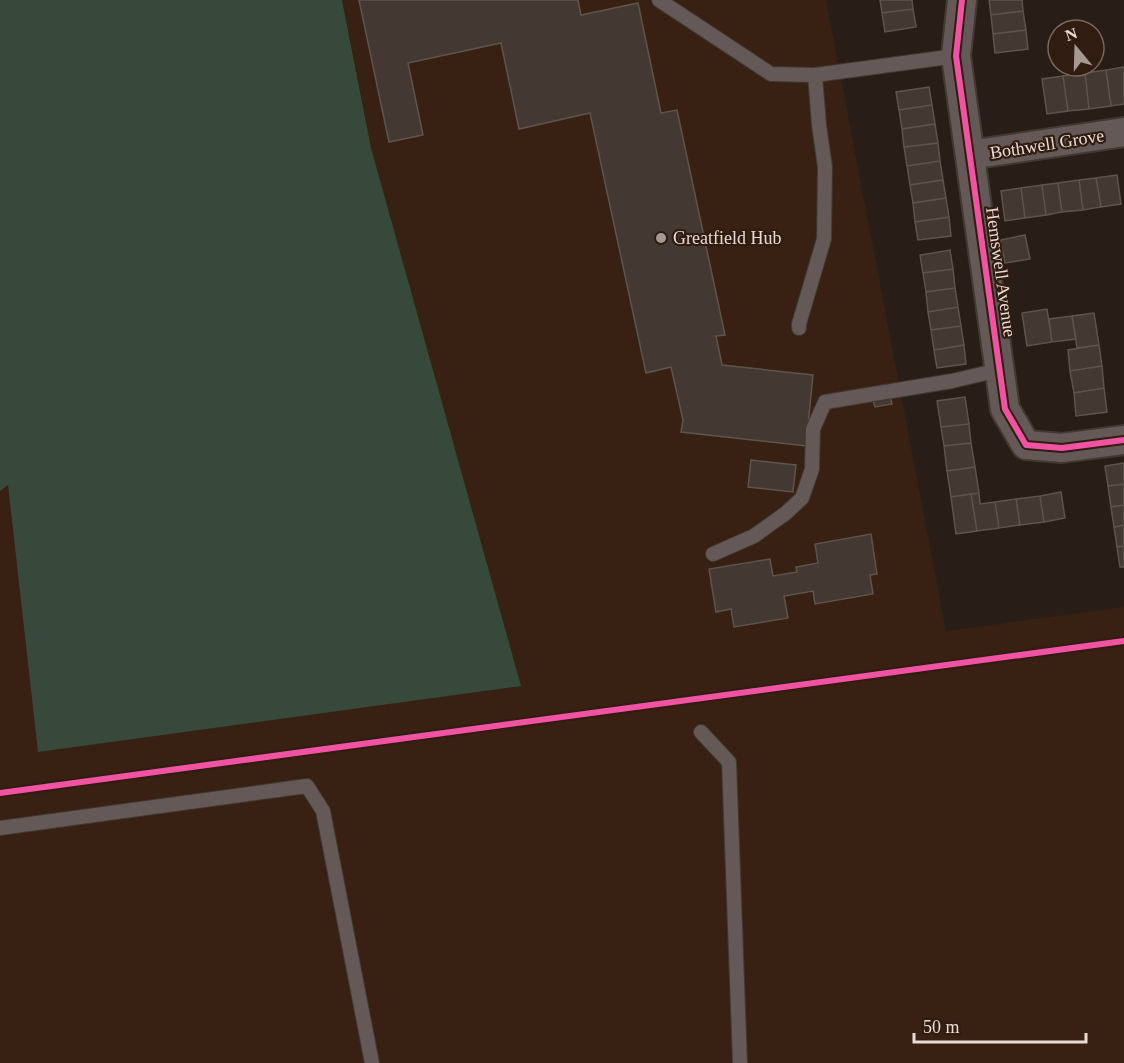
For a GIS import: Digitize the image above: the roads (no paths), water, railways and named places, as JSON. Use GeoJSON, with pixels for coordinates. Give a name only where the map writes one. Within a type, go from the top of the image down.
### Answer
{"type":"FeatureCollection","features":[{"type":"Feature","properties":{"kind":"street","name":"Hemswell Avenue"},"geometry":{"type":"LineString","coordinates":[[962,0],[956,56],[1005,410],[1026,445],[1062,448],[1124,440]]}},
{"type":"Feature","properties":{"kind":"street","name":"Bothwell Grove"},"geometry":{"type":"LineString","coordinates":[[970,155],[1124,132]]}},
{"type":"Feature","properties":{"kind":"lane"},"geometry":{"type":"LineString","coordinates":[[659,0],[771,74],[815,75],[956,56]]}},
{"type":"Feature","properties":{"kind":"lane"},"geometry":{"type":"LineString","coordinates":[[799,328],[824,239],[825,166],[815,75]]}},
{"type":"Feature","properties":{"kind":"lane"},"geometry":{"type":"LineString","coordinates":[[713,554],[754,536],[786,513],[802,498],[812,469],[813,429],[825,402],[952,381],[999,370]]}},
{"type":"Feature","properties":{"kind":"lane"},"geometry":{"type":"LineString","coordinates":[[701,732],[729,762],[740,1063]]}},
{"type":"Feature","properties":{"kind":"lane"},"geometry":{"type":"LineString","coordinates":[[0,828],[307,786],[323,811],[372,1063]]}},
{"type":"Feature","properties":{"kind":"place","name":"Greatfield Hub"},"geometry":{"type":"Point","coordinates":[661,238]}}]}
